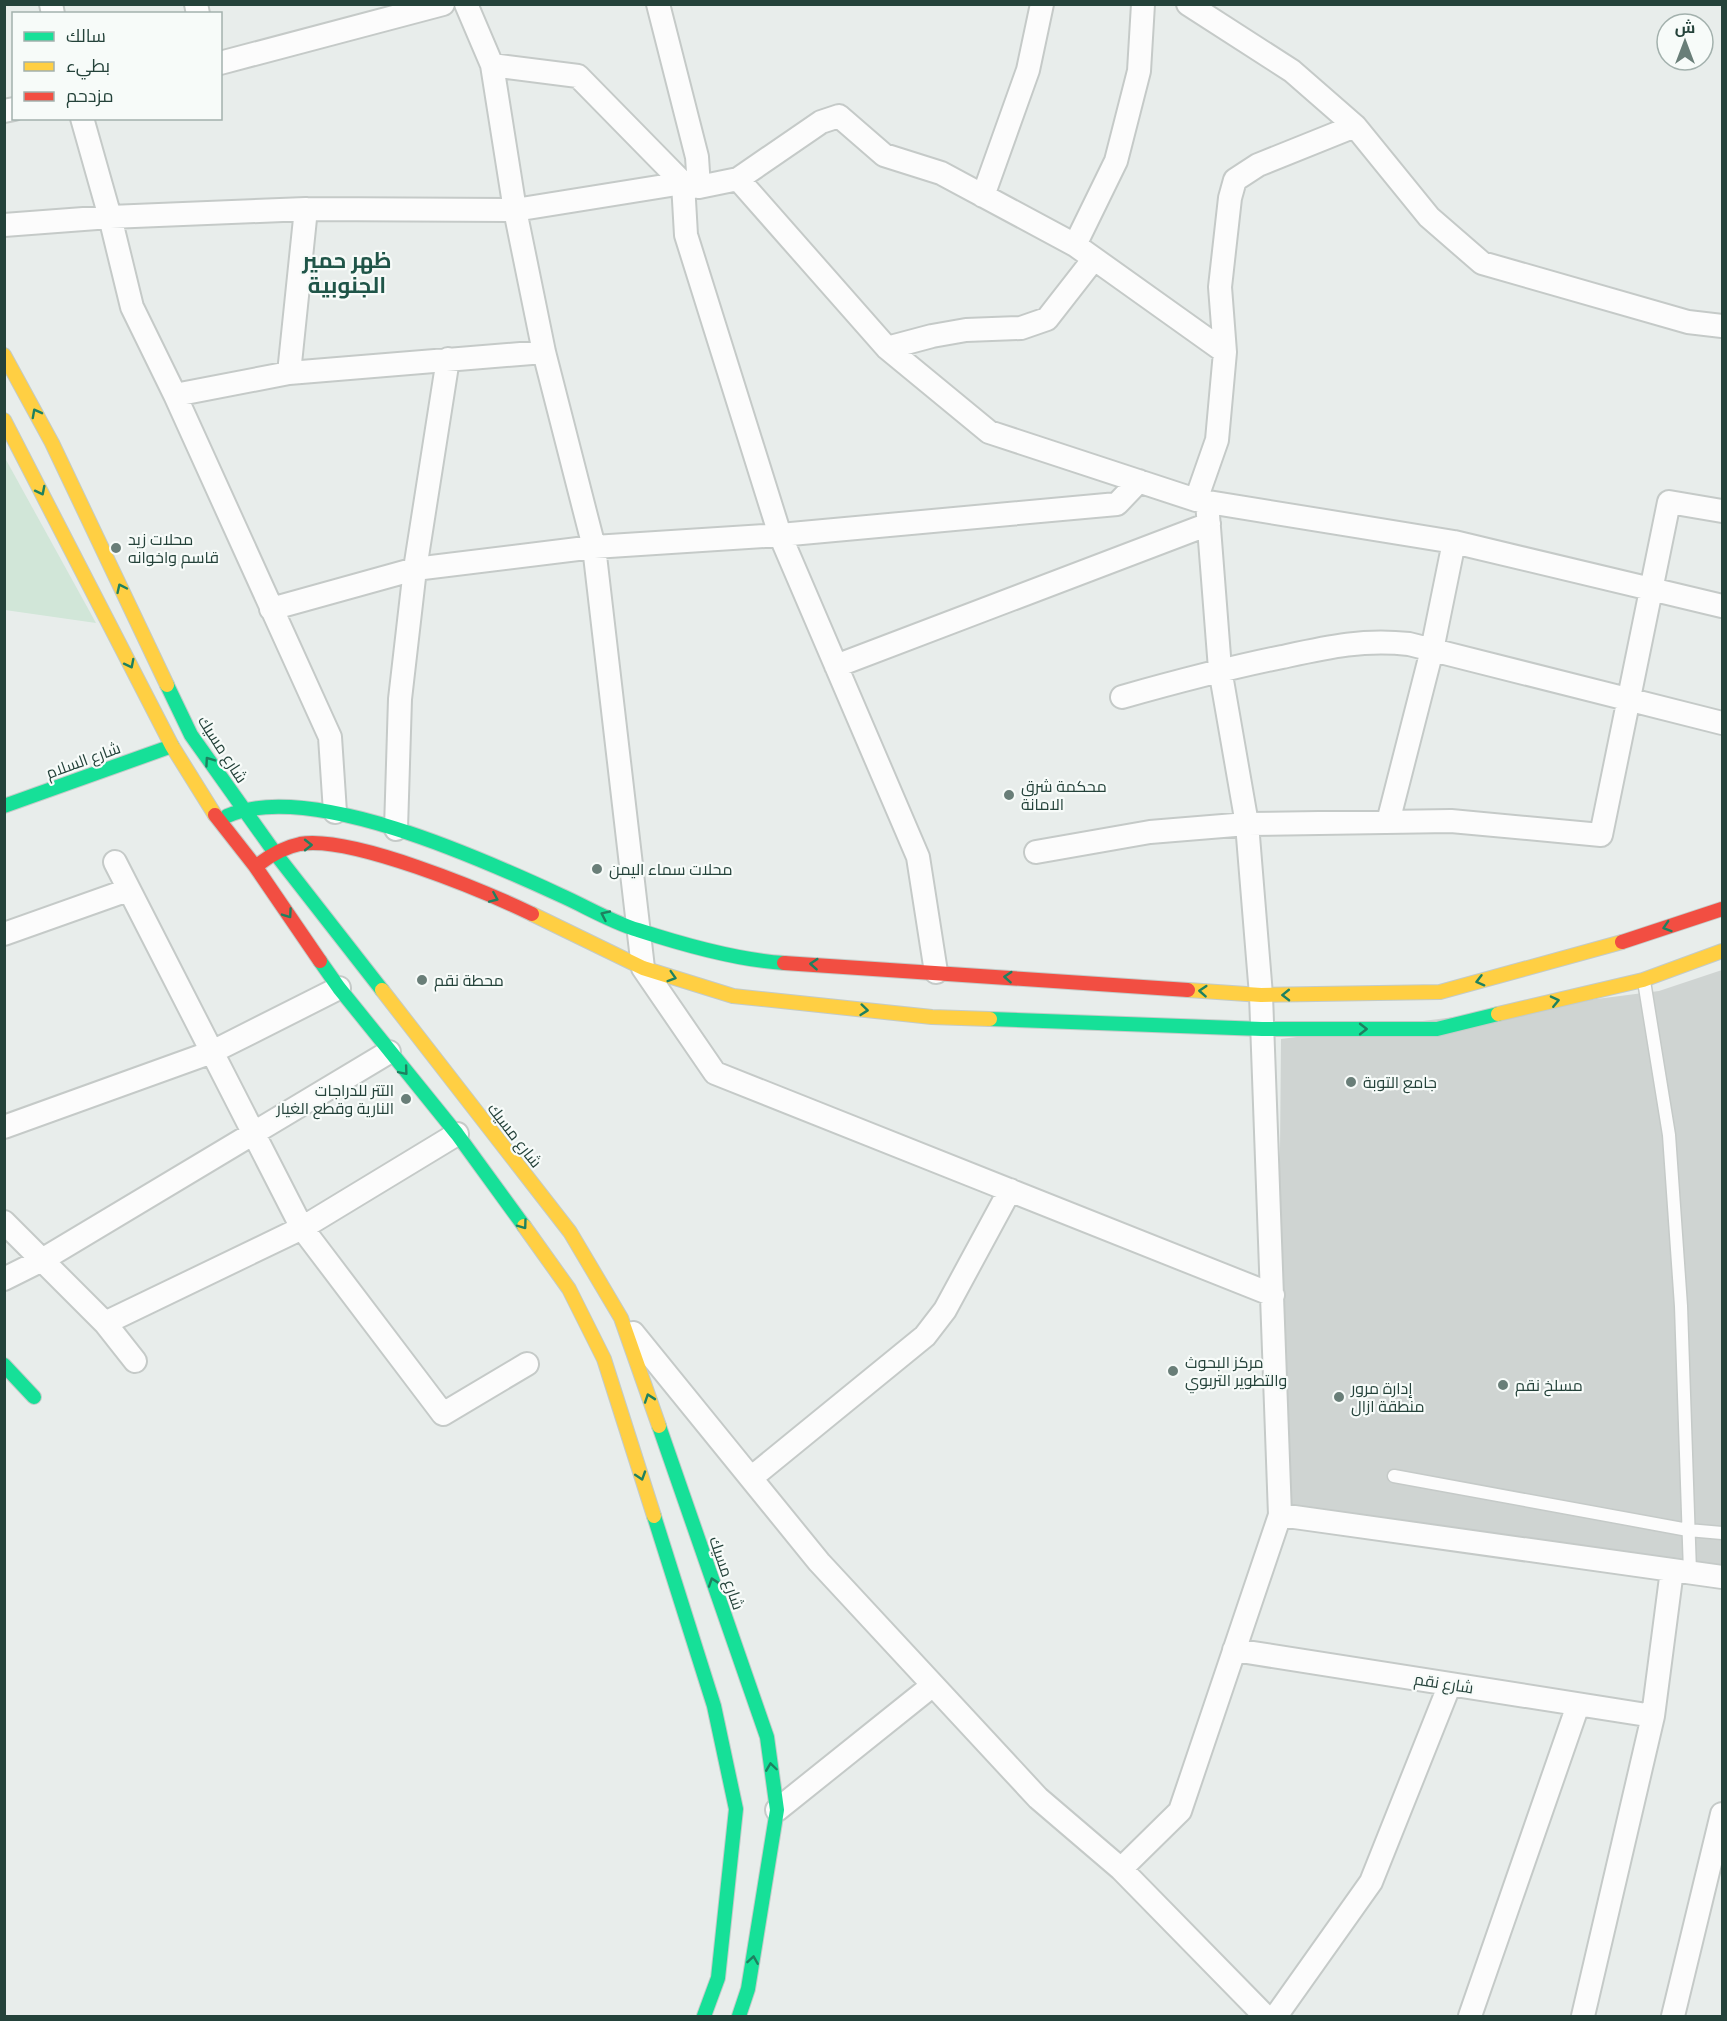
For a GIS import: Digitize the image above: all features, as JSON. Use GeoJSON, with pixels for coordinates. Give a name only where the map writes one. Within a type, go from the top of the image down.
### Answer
{"type":"FeatureCollection","features":[{"type":"Feature","properties":{"kind":"street"},"geometry":{"type":"LineString","coordinates":[[222,62],[444,4]]}},
{"type":"Feature","properties":{"kind":"street"},"geometry":{"type":"LineString","coordinates":[[466,4],[492,65],[515,210],[544,352],[594,547],[643,968],[715,1073],[1273,1295]]}},
{"type":"Feature","properties":{"kind":"street"},"geometry":{"type":"LineString","coordinates":[[658,4],[697,157],[691,185],[686,236],[780,535],[918,857],[936,972]]}},
{"type":"Feature","properties":{"kind":"street"},"geometry":{"type":"LineString","coordinates":[[983,196],[1029,70],[1042,4]]}},
{"type":"Feature","properties":{"kind":"street"},"geometry":{"type":"LineString","coordinates":[[1075,245],[1116,161],[1139,70],[1143,4]]}},
{"type":"Feature","properties":{"kind":"street"},"geometry":{"type":"LineString","coordinates":[[1188,4],[1292,70],[1355,126],[1429,217],[1482,263],[1688,322],[1722,326]]}},
{"type":"Feature","properties":{"kind":"street"},"geometry":{"type":"LineString","coordinates":[[492,65],[578,76],[691,185]]}},
{"type":"Feature","properties":{"kind":"street"},"geometry":{"type":"LineString","coordinates":[[4,225],[110,217],[306,209],[515,210],[738,179],[821,122],[839,116],[884,155],[941,173],[1075,245],[1225,352]]}},
{"type":"Feature","properties":{"kind":"street"},"geometry":{"type":"LineString","coordinates":[[83,120],[132,307],[175,395],[330,737],[335,812]]}},
{"type":"Feature","properties":{"kind":"street"},"geometry":{"type":"LineString","coordinates":[[1121,1869],[1180,1810],[1280,1515],[1261,995],[1246,824],[1220,669],[1204,508],[1217,440],[1225,352],[1220,287],[1230,198],[1235,180],[1258,165],[1355,126]]}},
{"type":"Feature","properties":{"kind":"street"},"geometry":{"type":"LineString","coordinates":[[738,179],[886,348],[989,432],[1139,481],[1204,508],[1454,542],[1722,606]]}},
{"type":"Feature","properties":{"kind":"street"},"geometry":{"type":"LineString","coordinates":[[289,373],[306,209]]}},
{"type":"Feature","properties":{"kind":"street"},"geometry":{"type":"LineString","coordinates":[[886,348],[944,333],[1021,328],[1047,319],[1093,260]]}},
{"type":"Feature","properties":{"kind":"street"},"geometry":{"type":"LineString","coordinates":[[175,395],[289,373],[544,352]]}},
{"type":"Feature","properties":{"kind":"street","name":"شارع مسيك"},"geometry":{"type":"LineString","coordinates":[[4,355],[52,443],[191,735],[275,854],[570,1232],[621,1318],[767,1737],[777,1810],[748,1989],[739,2016]]}},
{"type":"Feature","properties":{"kind":"street"},"geometry":{"type":"LineString","coordinates":[[396,828],[400,699],[415,568],[448,359]]}},
{"type":"Feature","properties":{"kind":"street"},"geometry":{"type":"LineString","coordinates":[[4,420],[172,746],[218,819],[255,866],[339,988],[457,1134],[569,1289],[604,1359],[714,1706],[736,1809],[717,1978],[704,2016]]}},
{"type":"Feature","properties":{"kind":"street"},"geometry":{"type":"LineString","coordinates":[[271,609],[415,568],[594,547],[780,535],[1117,504],[1139,481]]}},
{"type":"Feature","properties":{"kind":"street"},"geometry":{"type":"LineString","coordinates":[[1036,852],[1150,831],[1246,824],[1451,821],[1601,835],[1653,590],[1669,502],[1722,511]]}},
{"type":"Feature","properties":{"kind":"street"},"geometry":{"type":"LineString","coordinates":[[836,666],[1204,508]]}},
{"type":"Feature","properties":{"kind":"street"},"geometry":{"type":"LineString","coordinates":[[1389,822],[1432,650],[1454,542]]}},
{"type":"Feature","properties":{"kind":"street"},"geometry":{"type":"LineString","coordinates":[[1122,697],[1220,669],[1334,646],[1375,641],[1432,650],[1722,723]]}},
{"type":"Feature","properties":{"kind":"street","name":"شارع السلام"},"geometry":{"type":"LineString","coordinates":[[4,806],[172,746]]}},
{"type":"Feature","properties":{"kind":"street"},"geometry":{"type":"LineString","coordinates":[[218,819],[243,809],[290,808],[335,812],[396,828],[497,866],[637,930],[756,961],[1261,995],[1440,992],[1629,940],[1722,909]]}},
{"type":"Feature","properties":{"kind":"street"},"geometry":{"type":"LineString","coordinates":[[255,866],[275,854],[301,844],[343,847],[432,872],[526,912],[643,968],[733,996],[932,1017],[1262,1029],[1437,1029],[1643,980],[1722,951]]}},
{"type":"Feature","properties":{"kind":"street"},"geometry":{"type":"LineString","coordinates":[[115,862],[302,1228],[443,1414],[526,1364]]}},
{"type":"Feature","properties":{"kind":"street"},"geometry":{"type":"LineString","coordinates":[[4,933],[129,890]]}},
{"type":"Feature","properties":{"kind":"street"},"geometry":{"type":"LineString","coordinates":[[4,1127],[212,1052],[339,988]]}},
{"type":"Feature","properties":{"kind":"street"},"geometry":{"type":"LineString","coordinates":[[4,1279],[42,1260],[389,1052]]}},
{"type":"Feature","properties":{"kind":"street"},"geometry":{"type":"LineString","coordinates":[[105,1323],[302,1228],[457,1134]]}},
{"type":"Feature","properties":{"kind":"street"},"geometry":{"type":"LineString","coordinates":[[751,1478],[925,1336],[945,1310],[1010,1190]]}},
{"type":"Feature","properties":{"kind":"street"},"geometry":{"type":"LineString","coordinates":[[4,1222],[105,1323],[135,1361]]}},
{"type":"Feature","properties":{"kind":"street"},"geometry":{"type":"LineString","coordinates":[[621,1318],[819,1562],[1038,1798],[1121,1869],[1265,2016]]}},
{"type":"Feature","properties":{"kind":"street"},"geometry":{"type":"LineString","coordinates":[[4,1365],[34,1397]]}},
{"type":"Feature","properties":{"kind":"street"},"geometry":{"type":"LineString","coordinates":[[1280,1515],[1722,1576]]}},
{"type":"Feature","properties":{"kind":"street"},"geometry":{"type":"LineString","coordinates":[[1583,2016],[1653,1716],[1681,1571]]}},
{"type":"Feature","properties":{"kind":"street","name":"شارع نقم"},"geometry":{"type":"LineString","coordinates":[[1234,1650],[1653,1716]]}},
{"type":"Feature","properties":{"kind":"street"},"geometry":{"type":"LineString","coordinates":[[1276,2016],[1371,1882],[1450,1684]]}},
{"type":"Feature","properties":{"kind":"street"},"geometry":{"type":"LineString","coordinates":[[777,1810],[933,1685]]}},
{"type":"Feature","properties":{"kind":"street"},"geometry":{"type":"LineString","coordinates":[[1470,2016],[1578,1704]]}},
{"type":"Feature","properties":{"kind":"street"},"geometry":{"type":"LineString","coordinates":[[1673,2016],[1722,1814]]}},
{"type":"Feature","properties":{"kind":"lane"},"geometry":{"type":"LineString","coordinates":[[1643,980],[1670,1135],[1681,1306],[1689,1530],[1681,1571]]}},
{"type":"Feature","properties":{"kind":"lane"},"geometry":{"type":"LineString","coordinates":[[1394,1476],[1689,1530],[1722,1533]]}},
{"type":"Feature","properties":{"kind":"green space"},"geometry":{"type":"Polygon","coordinates":[[[5,458],[96,623],[5,610],[5,458]]]}},
{"type":"Feature","properties":{"kind":"building","name":"مسلخ نقم"},"geometry":{"type":"Polygon","coordinates":[[[1722,970],[1722,1568],[1290,1508],[1279,1261],[1281,1039],[1659,991],[1722,970]]]}},
{"type":"Feature","properties":{"kind":"traffic: fast"},"geometry":{"type":"LineString","coordinates":[[167,685],[191,735],[275,853],[382,990]]}},
{"type":"Feature","properties":{"kind":"traffic: fast"},"geometry":{"type":"LineString","coordinates":[[4,806],[172,746]]}},
{"type":"Feature","properties":{"kind":"traffic: fast"},"geometry":{"type":"LineString","coordinates":[[227,816],[262,808],[303,808],[395,828],[487,862],[628,927],[710,951],[747,959],[784,963]]}},
{"type":"Feature","properties":{"kind":"traffic: fast"},"geometry":{"type":"LineString","coordinates":[[320,961],[339,988],[457,1134],[524,1226]]}},
{"type":"Feature","properties":{"kind":"traffic: fast"},"geometry":{"type":"LineString","coordinates":[[990,1019],[1262,1029],[1437,1029],[1498,1014]]}},
{"type":"Feature","properties":{"kind":"traffic: fast"},"geometry":{"type":"LineString","coordinates":[[4,1365],[34,1397]]}},
{"type":"Feature","properties":{"kind":"traffic: fast"},"geometry":{"type":"LineString","coordinates":[[659,1426],[767,1737],[777,1810],[748,1989],[739,2016]]}},
{"type":"Feature","properties":{"kind":"traffic: fast"},"geometry":{"type":"LineString","coordinates":[[654,1516],[714,1706],[736,1809],[718,1978],[704,2016]]}},
{"type":"Feature","properties":{"kind":"traffic: slow"},"geometry":{"type":"LineString","coordinates":[[4,355],[52,443],[167,685]]}},
{"type":"Feature","properties":{"kind":"traffic: slow"},"geometry":{"type":"LineString","coordinates":[[4,420],[172,746],[215,815]]}},
{"type":"Feature","properties":{"kind":"traffic: slow"},"geometry":{"type":"LineString","coordinates":[[532,914],[643,968],[733,996],[932,1017],[990,1019]]}},
{"type":"Feature","properties":{"kind":"traffic: slow"},"geometry":{"type":"LineString","coordinates":[[1188,990],[1261,995],[1440,992],[1622,942]]}},
{"type":"Feature","properties":{"kind":"traffic: slow"},"geometry":{"type":"LineString","coordinates":[[1498,1014],[1643,980],[1722,951]]}},
{"type":"Feature","properties":{"kind":"traffic: slow"},"geometry":{"type":"LineString","coordinates":[[382,990],[570,1232],[621,1318],[659,1426]]}},
{"type":"Feature","properties":{"kind":"traffic: slow"},"geometry":{"type":"LineString","coordinates":[[524,1226],[569,1289],[604,1359],[654,1516]]}},
{"type":"Feature","properties":{"kind":"traffic: jam"},"geometry":{"type":"LineString","coordinates":[[215,815],[255,866],[320,961]]}},
{"type":"Feature","properties":{"kind":"traffic: jam"},"geometry":{"type":"LineString","coordinates":[[259,864],[278,852],[300,844],[323,843],[351,848],[383,856],[451,879],[532,914]]}},
{"type":"Feature","properties":{"kind":"traffic: jam"},"geometry":{"type":"LineString","coordinates":[[1622,942],[1722,909]]}},
{"type":"Feature","properties":{"kind":"traffic: jam"},"geometry":{"type":"LineString","coordinates":[[784,963],[1188,990]]}},
{"type":"Feature","properties":{"kind":"place","name":"محلات زيد قاسم واخوانه"},"geometry":{"type":"Point","coordinates":[116,548]}},
{"type":"Feature","properties":{"kind":"place","name":"محكمة شرق الامانة"},"geometry":{"type":"Point","coordinates":[1009,795]}},
{"type":"Feature","properties":{"kind":"place","name":"محلات سماء اليمن"},"geometry":{"type":"Point","coordinates":[597,869]}},
{"type":"Feature","properties":{"kind":"place","name":"محطة نقم"},"geometry":{"type":"Point","coordinates":[422,980]}},
{"type":"Feature","properties":{"kind":"place","name":"جامع التوبة"},"geometry":{"type":"Point","coordinates":[1351,1082]}},
{"type":"Feature","properties":{"kind":"place","name":"التتر للدراجات النارية وقطع الغيار"},"geometry":{"type":"Point","coordinates":[406,1099]}},
{"type":"Feature","properties":{"kind":"place","name":"مركز البحوث والتطوير التربوي"},"geometry":{"type":"Point","coordinates":[1173,1371]}},
{"type":"Feature","properties":{"kind":"place","name":"مسلخ نقم"},"geometry":{"type":"Point","coordinates":[1503,1385]}},
{"type":"Feature","properties":{"kind":"place","name":"إدارة مرور منطقة ازال"},"geometry":{"type":"Point","coordinates":[1339,1397]}},
{"type":"Feature","properties":{"kind":"district","name":"ظهر حمير الجنوبية"},"geometry":{"type":"Point","coordinates":[347,272]}}]}
